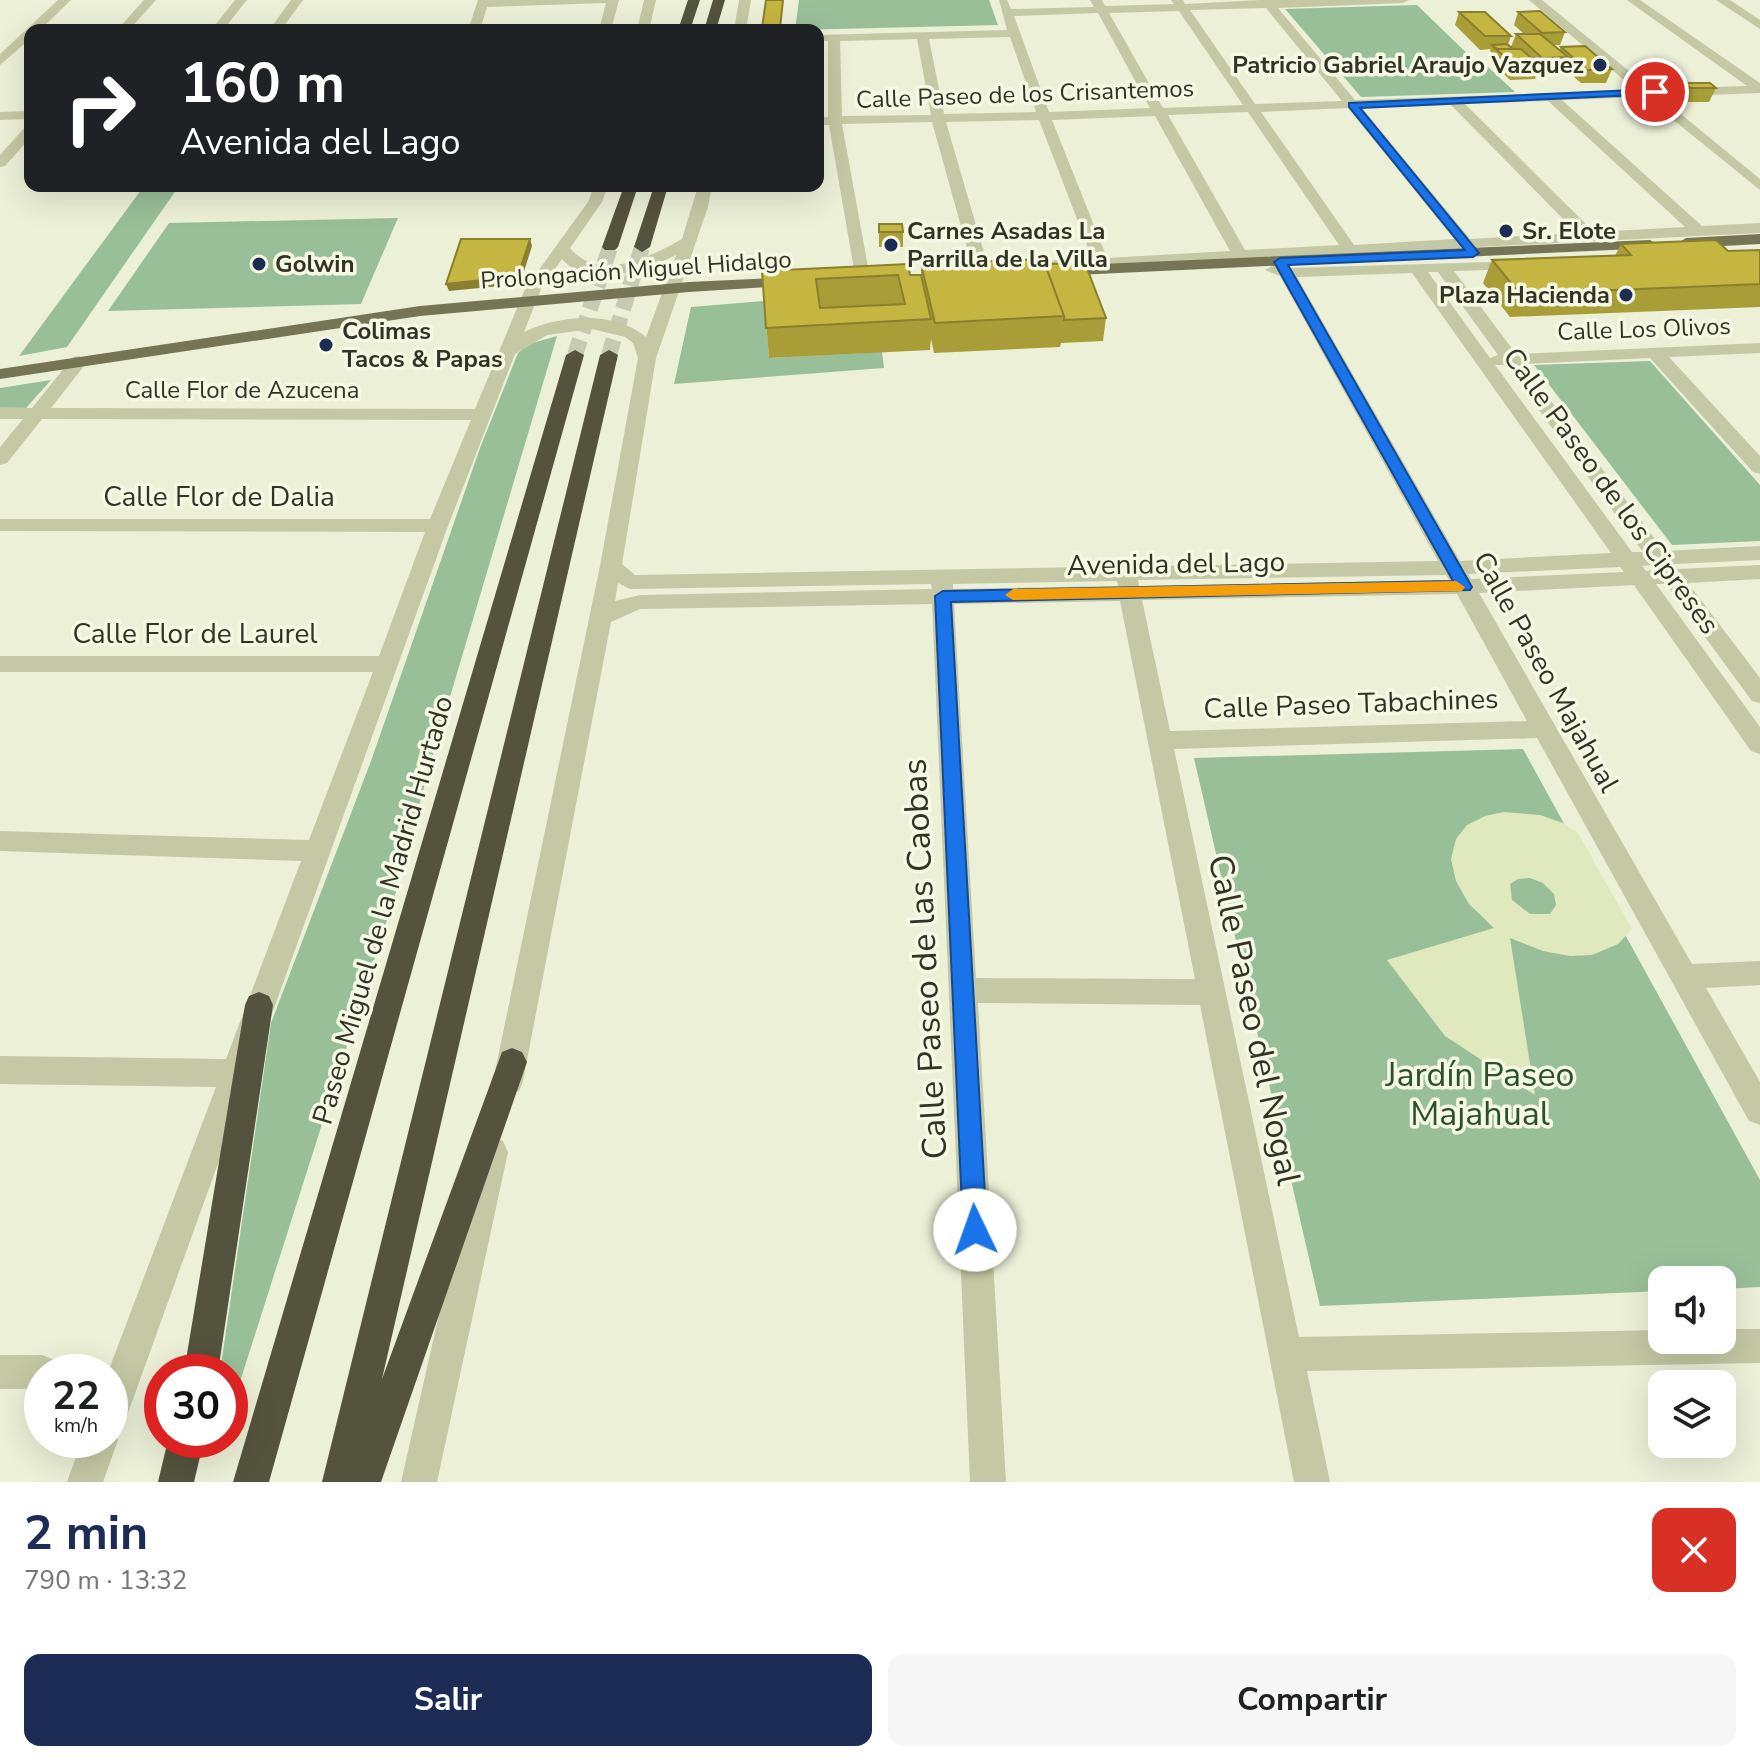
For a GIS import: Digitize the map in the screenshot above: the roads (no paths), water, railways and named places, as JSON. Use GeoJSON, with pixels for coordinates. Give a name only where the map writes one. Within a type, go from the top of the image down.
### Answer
{"type":"FeatureCollection","features":[{"type":"Feature","properties":{"kind":"highway"},"geometry":{"type":"LineString","coordinates":[[686,24],[694,0]]}},
{"type":"Feature","properties":{"kind":"highway"},"geometry":{"type":"LineString","coordinates":[[712,24],[719,0]]}},
{"type":"Feature","properties":{"kind":"highway"},"geometry":{"type":"LineString","coordinates":[[610,247],[629,192]]}},
{"type":"Feature","properties":{"kind":"highway"},"geometry":{"type":"LineString","coordinates":[[642,247],[659,192]]}},
{"type":"Feature","properties":{"kind":"highway","name":"Paseo Miguel de la Madrid Hurtado"},"geometry":{"type":"LineString","coordinates":[[251,1482],[575,355]]}},
{"type":"Feature","properties":{"kind":"highway"},"geometry":{"type":"LineString","coordinates":[[340,1482],[609,355]]}},
{"type":"Feature","properties":{"kind":"highway"},"geometry":{"type":"LineString","coordinates":[[204,1354],[259,1005]]}},
{"type":"Feature","properties":{"kind":"highway"},"geometry":{"type":"LineString","coordinates":[[363,1482],[512,1062]]}},
{"type":"Feature","properties":{"kind":"highway"},"geometry":{"type":"LineString","coordinates":[[176,1482],[182,1458]]}},
{"type":"Feature","properties":{"kind":"main road"},"geometry":{"type":"LineString","coordinates":[[1284,267],[1760,239]]}},
{"type":"Feature","properties":{"kind":"main road"},"geometry":{"type":"LineString","coordinates":[[1038,269],[1241,259]]}},
{"type":"Feature","properties":{"kind":"main road","name":"Prolongación Miguel Hidalgo"},"geometry":{"type":"LineString","coordinates":[[0,374],[420,311],[671,289],[815,281]]}},
{"type":"Feature","properties":{"kind":"street"},"geometry":{"type":"LineString","coordinates":[[40,24],[65,0]]}},
{"type":"Feature","properties":{"kind":"street"},"geometry":{"type":"LineString","coordinates":[[128,24],[150,0]]}},
{"type":"Feature","properties":{"kind":"street"},"geometry":{"type":"LineString","coordinates":[[222,24],[241,0]]}},
{"type":"Feature","properties":{"kind":"street"},"geometry":{"type":"LineString","coordinates":[[279,24],[297,0]]}},
{"type":"Feature","properties":{"kind":"street"},"geometry":{"type":"LineString","coordinates":[[476,24],[483,2],[610,0],[606,24]]}},
{"type":"Feature","properties":{"kind":"street"},"geometry":{"type":"LineString","coordinates":[[644,24],[650,0]]}},
{"type":"Feature","properties":{"kind":"street"},"geometry":{"type":"LineString","coordinates":[[741,24],[745,0]]}},
{"type":"Feature","properties":{"kind":"street"},"geometry":{"type":"LineString","coordinates":[[1102,266],[1005,7],[1403,0]]}},
{"type":"Feature","properties":{"kind":"street"},"geometry":{"type":"LineString","coordinates":[[1535,0],[1760,175]]}},
{"type":"Feature","properties":{"kind":"street"},"geometry":{"type":"LineString","coordinates":[[1543,0],[1760,186]]}},
{"type":"Feature","properties":{"kind":"street"},"geometry":{"type":"LineString","coordinates":[[1633,0],[1760,89]]}},
{"type":"Feature","properties":{"kind":"street"},"geometry":{"type":"LineString","coordinates":[[1722,0],[1760,25]]}},
{"type":"Feature","properties":{"kind":"street"},"geometry":{"type":"LineString","coordinates":[[1268,2],[1474,254]]}},
{"type":"Feature","properties":{"kind":"street"},"geometry":{"type":"LineString","coordinates":[[1180,4],[1349,249]]}},
{"type":"Feature","properties":{"kind":"street"},"geometry":{"type":"LineString","coordinates":[[1099,5],[1241,259]]}},
{"type":"Feature","properties":{"kind":"street"},"geometry":{"type":"LineString","coordinates":[[824,38],[1015,33]]}},
{"type":"Feature","properties":{"kind":"street"},"geometry":{"type":"LineString","coordinates":[[0,39],[24,35]]}},
{"type":"Feature","properties":{"kind":"street"},"geometry":{"type":"LineString","coordinates":[[922,36],[938,119],[981,273]]}},
{"type":"Feature","properties":{"kind":"street"},"geometry":{"type":"LineString","coordinates":[[834,38],[835,121],[862,278]]}},
{"type":"Feature","properties":{"kind":"street"},"geometry":{"type":"LineString","coordinates":[[0,61],[24,39]]}},
{"type":"Feature","properties":{"kind":"street","name":"Calle Paseo de los Crisantemos"},"geometry":{"type":"LineString","coordinates":[[824,121],[1252,109],[1760,89]]}},
{"type":"Feature","properties":{"kind":"street"},"geometry":{"type":"LineString","coordinates":[[1551,97],[1698,231]]}},
{"type":"Feature","properties":{"kind":"street"},"geometry":{"type":"LineString","coordinates":[[1455,101],[1588,235]]}},
{"type":"Feature","properties":{"kind":"street"},"geometry":{"type":"LineString","coordinates":[[0,116],[24,115]]}},
{"type":"Feature","properties":{"kind":"street"},"geometry":{"type":"LineString","coordinates":[[0,163],[24,137]]}},
{"type":"Feature","properties":{"kind":"street"},"geometry":{"type":"LineString","coordinates":[[125,1354],[235,1073],[438,526],[507,352],[533,289],[595,202],[599,192]]}},
{"type":"Feature","properties":{"kind":"street"},"geometry":{"type":"LineString","coordinates":[[419,1482],[512,1062],[611,566],[647,358],[703,192]]}},
{"type":"Feature","properties":{"kind":"street"},"geometry":{"type":"LineString","coordinates":[[1241,259],[1284,267],[1443,268],[1474,254],[1588,235],[1760,228]]}},
{"type":"Feature","properties":{"kind":"street"},"geometry":{"type":"LineString","coordinates":[[561,248],[567,259],[584,267],[612,270],[640,267],[669,255],[687,242]]}},
{"type":"Feature","properties":{"kind":"street"},"geometry":{"type":"LineString","coordinates":[[1241,259],[1349,249],[1474,254],[1760,251]]}},
{"type":"Feature","properties":{"kind":"street","name":"Calle Paseo Majahual"},"geometry":{"type":"LineString","coordinates":[[1284,267],[1760,1111]]}},
{"type":"Feature","properties":{"kind":"street","name":"Calle Paseo de los Cipreses"},"geometry":{"type":"LineString","coordinates":[[1443,268],[1760,695]]}},
{"type":"Feature","properties":{"kind":"street","name":"Calle Paseo de los Cipreses"},"geometry":{"type":"LineString","coordinates":[[1417,269],[1760,745]]}},
{"type":"Feature","properties":{"kind":"street"},"geometry":{"type":"LineString","coordinates":[[507,352],[541,331],[573,324],[602,325],[627,331],[641,341],[647,358]]}},
{"type":"Feature","properties":{"kind":"street","name":"Calle Los Olivos"},"geometry":{"type":"LineString","coordinates":[[1482,360],[1760,348]]}},
{"type":"Feature","properties":{"kind":"street"},"geometry":{"type":"LineString","coordinates":[[1655,353],[1760,468]]}},
{"type":"Feature","properties":{"kind":"street"},"geometry":{"type":"LineString","coordinates":[[0,459],[79,361]]}},
{"type":"Feature","properties":{"kind":"street","name":"Calle Flor de Azucena"},"geometry":{"type":"LineString","coordinates":[[0,413],[484,415]]}},
{"type":"Feature","properties":{"kind":"street","name":"Calle Flor de Dalia"},"geometry":{"type":"LineString","coordinates":[[0,525],[438,526]]}},
{"type":"Feature","properties":{"kind":"street","name":"Avenida del Lago"},"geometry":{"type":"LineString","coordinates":[[1632,569],[1658,558],[1760,553]]}},
{"type":"Feature","properties":{"kind":"street","name":"Avenida del Lago"},"geometry":{"type":"LineString","coordinates":[[611,566],[630,582],[840,588],[1458,577],[1632,569],[1672,576],[1760,572]]}},
{"type":"Feature","properties":{"kind":"street","name":"Calle Paseo del Nogal"},"geometry":{"type":"LineString","coordinates":[[1127,583],[1312,1482]]}},
{"type":"Feature","properties":{"kind":"street","name":"Calle Paseo de las Caobas"},"geometry":{"type":"LineString","coordinates":[[942,586],[988,1482]]}},
{"type":"Feature","properties":{"kind":"street","name":"Avenida del Lago"},"geometry":{"type":"LineString","coordinates":[[598,620],[624,605],[640,602],[840,588]]}},
{"type":"Feature","properties":{"kind":"street","name":"Calle Flor de Laurel"},"geometry":{"type":"LineString","coordinates":[[0,664],[389,664]]}},
{"type":"Feature","properties":{"kind":"street","name":"Calle Paseo Tabachines"},"geometry":{"type":"LineString","coordinates":[[1159,740],[1544,729]]}},
{"type":"Feature","properties":{"kind":"street"},"geometry":{"type":"LineString","coordinates":[[0,841],[318,851]]}},
{"type":"Feature","properties":{"kind":"street"},"geometry":{"type":"LineString","coordinates":[[1684,977],[1760,973]]}},
{"type":"Feature","properties":{"kind":"street"},"geometry":{"type":"LineString","coordinates":[[963,990],[1211,992]]}},
{"type":"Feature","properties":{"kind":"street"},"geometry":{"type":"LineString","coordinates":[[0,1070],[235,1073]]}},
{"type":"Feature","properties":{"kind":"street"},"geometry":{"type":"LineString","coordinates":[[1286,1354],[1760,1346]]}},
{"type":"Feature","properties":{"kind":"street"},"geometry":{"type":"LineString","coordinates":[[0,1372],[24,1372]]}},
{"type":"Feature","properties":{"kind":"street"},"geometry":{"type":"LineString","coordinates":[[85,1482],[94,1458]]}},
{"type":"Feature","properties":{"kind":"tunnel"},"geometry":{"type":"LineString","coordinates":[[575,355],[610,247]]}},
{"type":"Feature","properties":{"kind":"tunnel"},"geometry":{"type":"LineString","coordinates":[[609,355],[642,247]]}},
{"type":"Feature","properties":{"kind":"place","name":"Patricio Gabriel Araujo Vazquez"},"geometry":{"type":"Point","coordinates":[1600,65]}},
{"type":"Feature","properties":{"kind":"place","name":"Sr. Elote"},"geometry":{"type":"Point","coordinates":[1506,231]}},
{"type":"Feature","properties":{"kind":"place","name":"Carnes Asadas La Parrilla de la Villa"},"geometry":{"type":"Point","coordinates":[891,245]}},
{"type":"Feature","properties":{"kind":"place","name":"Golwin"},"geometry":{"type":"Point","coordinates":[259,264]}},
{"type":"Feature","properties":{"kind":"place","name":"Plaza Hacienda"},"geometry":{"type":"Point","coordinates":[1626,295]}},
{"type":"Feature","properties":{"kind":"place","name":"Colimas Tacos & Papas"},"geometry":{"type":"Point","coordinates":[326,345]}},
{"type":"Feature","properties":{"kind":"park label","name":"Jardín Paseo Majahual"},"geometry":{"type":"Point","coordinates":[1480,1094]}}]}
